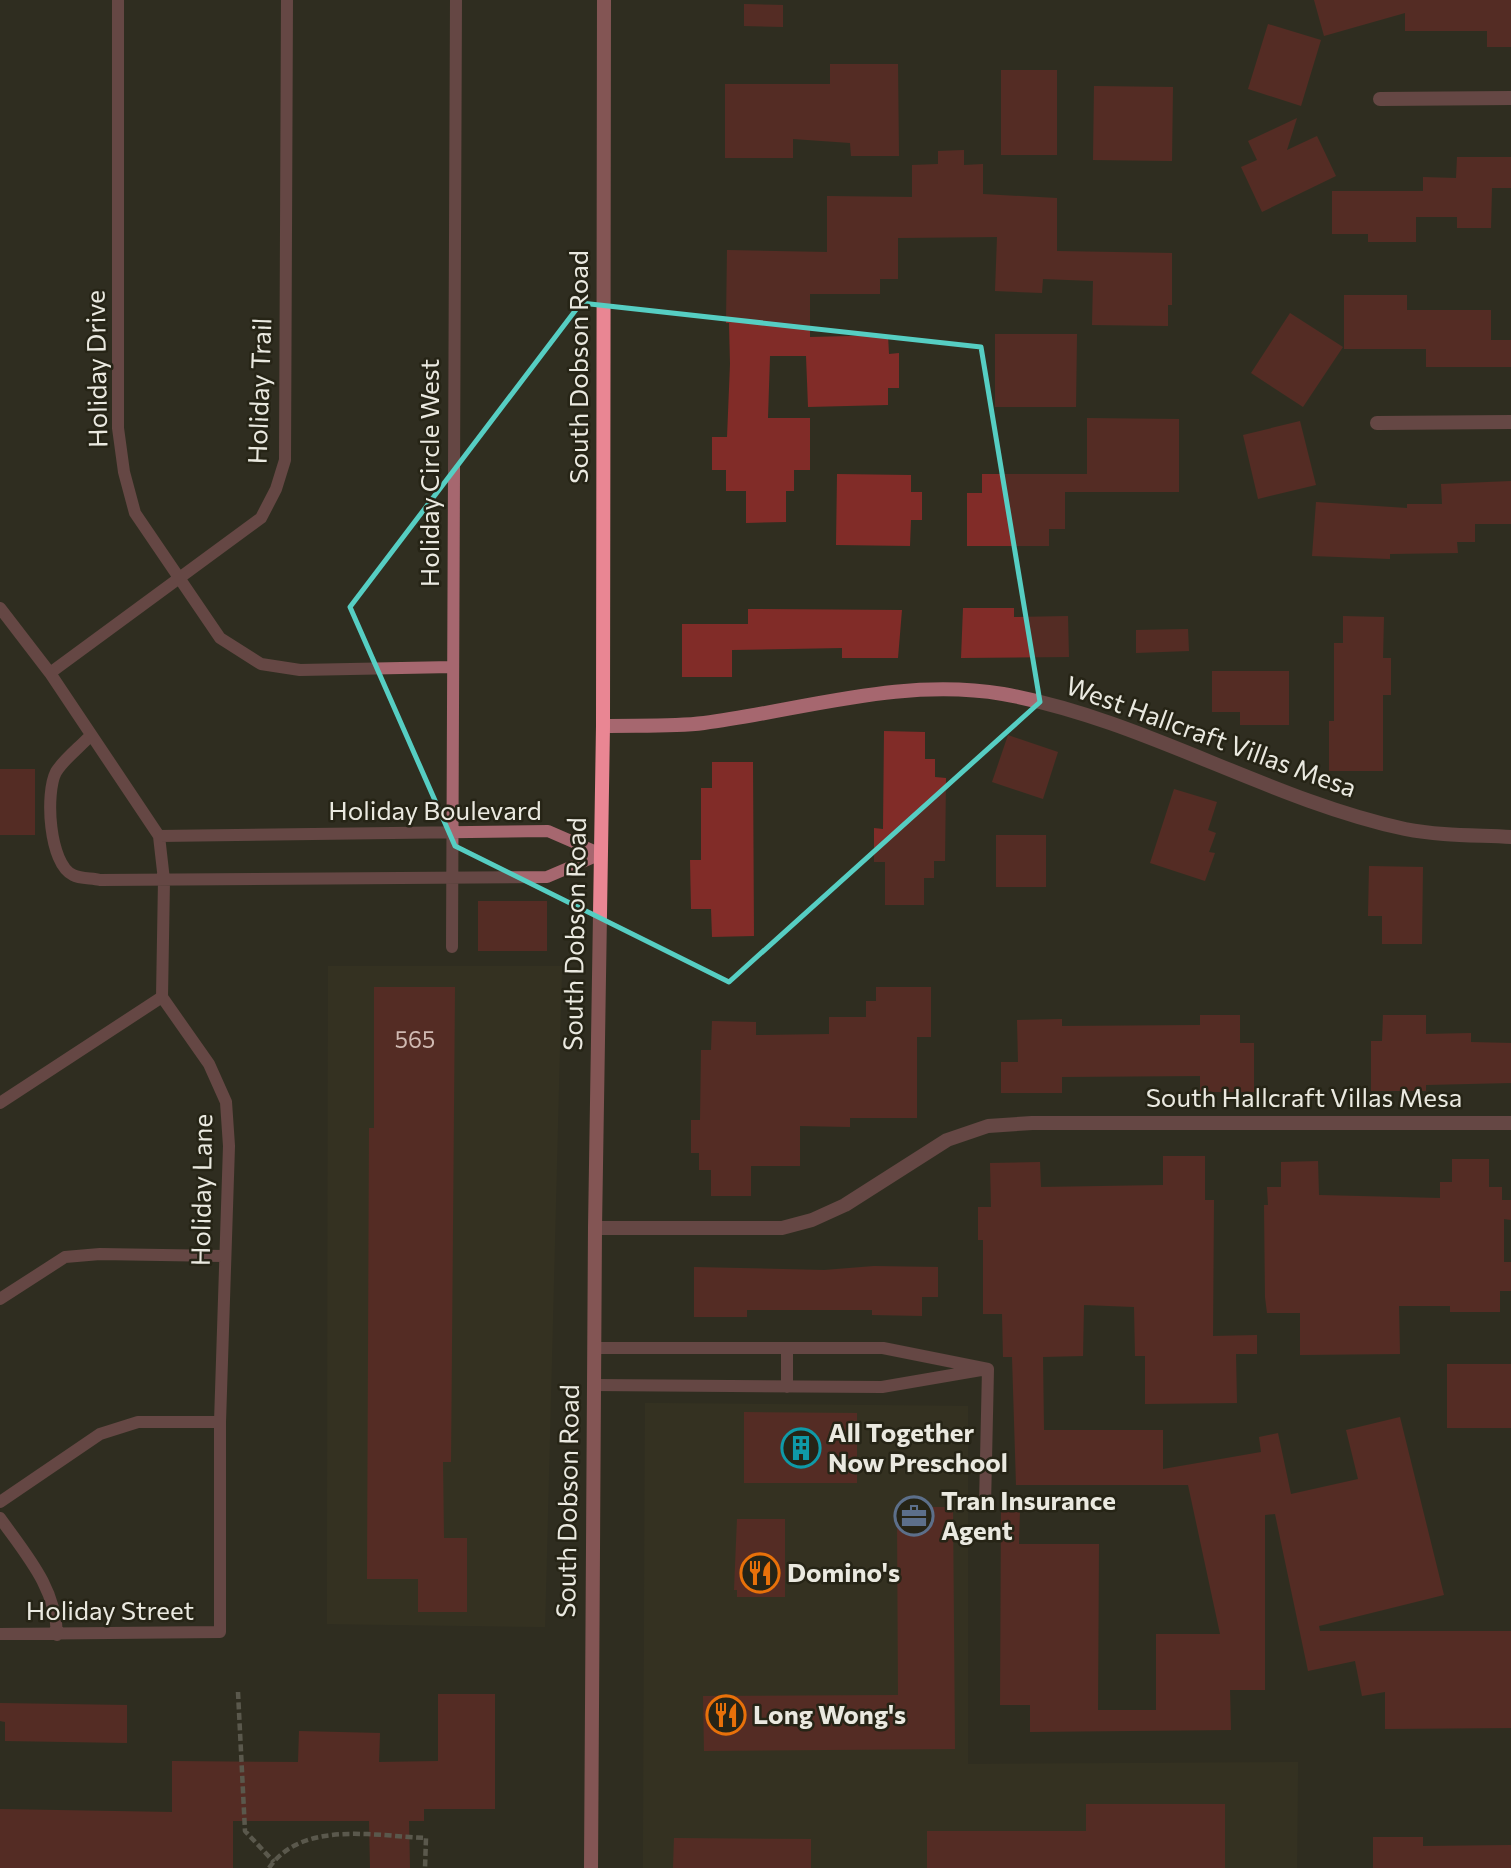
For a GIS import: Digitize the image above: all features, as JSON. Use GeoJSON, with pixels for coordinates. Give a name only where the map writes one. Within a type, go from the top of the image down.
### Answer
{"type":"FeatureCollection","features":[{"type":"Feature","properties":{"kind":"main road","name":"South Dobson Road"},"geometry":{"type":"LineString","coordinates":[[592,1868],[595,1228],[603,726],[604,0]]}},
{"type":"Feature","properties":{"kind":"street"},"geometry":{"type":"LineString","coordinates":[[1380,99],[1511,99]]}},
{"type":"Feature","properties":{"kind":"street"},"geometry":{"type":"LineString","coordinates":[[1377,423],[1511,422]]}},
{"type":"Feature","properties":{"kind":"street","name":"West Hallcraft Villas Mesa"},"geometry":{"type":"LineString","coordinates":[[603,726],[700,723],[842,697],[938,688],[1002,694],[1083,713],[1373,820],[1446,836],[1511,837]]}},
{"type":"Feature","properties":{"kind":"street","name":"South Hallcraft Villas Mesa"},"geometry":{"type":"LineString","coordinates":[[595,1228],[782,1228],[812,1220],[845,1205],[947,1140],[988,1126],[1096,1123],[1511,1123]]}},
{"type":"Feature","properties":{"kind":"lane","name":"Holiday Drive"},"geometry":{"type":"LineString","coordinates":[[118,0],[118,428],[124,472],[135,513],[220,638],[261,664],[300,670],[452,667]]}},
{"type":"Feature","properties":{"kind":"lane","name":"Holiday Trail"},"geometry":{"type":"LineString","coordinates":[[50,673],[261,518],[276,489],[285,460],[287,0]]}},
{"type":"Feature","properties":{"kind":"lane","name":"Holiday Circle West"},"geometry":{"type":"LineString","coordinates":[[452,947],[456,0]]}},
{"type":"Feature","properties":{"kind":"lane"},"geometry":{"type":"LineString","coordinates":[[0,608],[50,673],[159,836],[164,880],[162,997],[0,1103]]}},
{"type":"Feature","properties":{"kind":"lane"},"geometry":{"type":"LineString","coordinates":[[90,736],[57,772],[52,783],[52,846],[59,862],[73,875],[100,880],[547,877],[601,854]]}},
{"type":"Feature","properties":{"kind":"lane","name":"Holiday Boulevard"},"geometry":{"type":"LineString","coordinates":[[159,836],[548,831],[601,854]]}},
{"type":"Feature","properties":{"kind":"lane","name":"Holiday Lane"},"geometry":{"type":"LineString","coordinates":[[162,997],[209,1064],[226,1102],[229,1146],[223,1256],[220,1632]]}},
{"type":"Feature","properties":{"kind":"lane"},"geometry":{"type":"LineString","coordinates":[[0,1299],[65,1257],[100,1254],[223,1256]]}},
{"type":"Feature","properties":{"kind":"lane"},"geometry":{"type":"LineString","coordinates":[[594,1348],[883,1348],[988,1369]]}},
{"type":"Feature","properties":{"kind":"lane"},"geometry":{"type":"LineString","coordinates":[[787,1349],[787,1387]]}},
{"type":"Feature","properties":{"kind":"lane"},"geometry":{"type":"LineString","coordinates":[[594,1385],[882,1387],[988,1369]]}},
{"type":"Feature","properties":{"kind":"lane"},"geometry":{"type":"LineString","coordinates":[[985,1505],[988,1369]]}},
{"type":"Feature","properties":{"kind":"lane"},"geometry":{"type":"LineString","coordinates":[[0,1502],[100,1434],[138,1422],[220,1422]]}},
{"type":"Feature","properties":{"kind":"lane"},"geometry":{"type":"LineString","coordinates":[[0,1518],[48,1590],[56,1610],[57,1635]]}},
{"type":"Feature","properties":{"kind":"lane","name":"Holiday Street"},"geometry":{"type":"LineString","coordinates":[[0,1634],[220,1632]]}},
{"type":"Feature","properties":{"kind":"path"},"geometry":{"type":"LineString","coordinates":[[238,1692],[245,1831],[274,1861]]}},
{"type":"Feature","properties":{"kind":"path"},"geometry":{"type":"LineString","coordinates":[[269,1868],[286,1849],[316,1837],[426,1838],[425,1868]]}},
{"type":"Feature","properties":{"kind":"highlighted area"},"geometry":{"type":"Polygon","coordinates":[[[581,303],[981,347],[1040,702],[729,982],[455,846],[350,607],[581,303]]]}},
{"type":"Feature","properties":{"kind":"shaded area"},"geometry":{"type":"Polygon","coordinates":[[[328,966],[562,966],[545,1627],[327,1624],[328,966]]]}},
{"type":"Feature","properties":{"kind":"shaded area"},"geometry":{"type":"Polygon","coordinates":[[[645,1403],[968,1406],[968,1764],[1298,1762],[1297,1868],[643,1868],[645,1403]]]}},
{"type":"Feature","properties":{"kind":"building"},"geometry":{"type":"Polygon","coordinates":[[[1314,0],[1511,0],[1511,47],[1487,47],[1487,31],[1405,31],[1405,13],[1324,36],[1314,0]]]}},
{"type":"Feature","properties":{"kind":"building"},"geometry":{"type":"Polygon","coordinates":[[[744,4],[783,5],[783,27],[744,26],[744,4]]]}},
{"type":"Feature","properties":{"kind":"building"},"geometry":{"type":"Polygon","coordinates":[[[1268,24],[1321,40],[1301,106],[1248,89],[1268,24]]]}},
{"type":"Feature","properties":{"kind":"building"},"geometry":{"type":"Polygon","coordinates":[[[830,64],[898,64],[899,156],[851,156],[850,143],[793,139],[793,158],[725,158],[725,84],[830,84],[830,64]]]}},
{"type":"Feature","properties":{"kind":"building"},"geometry":{"type":"Polygon","coordinates":[[[1001,70],[1057,70],[1057,155],[1001,155],[1001,70]]]}},
{"type":"Feature","properties":{"kind":"building"},"geometry":{"type":"Polygon","coordinates":[[[1094,86],[1173,87],[1172,161],[1093,160],[1094,86]]]}},
{"type":"Feature","properties":{"kind":"building"},"geometry":{"type":"Polygon","coordinates":[[[1297,118],[1287,150],[1317,136],[1336,176],[1262,212],[1241,167],[1257,160],[1248,141],[1297,118]]]}},
{"type":"Feature","properties":{"kind":"building"},"geometry":{"type":"Polygon","coordinates":[[[964,150],[964,165],[983,164],[983,194],[1057,198],[1057,251],[1172,253],[1172,305],[1168,305],[1168,326],[1092,325],[1093,281],[1043,279],[1042,293],[995,291],[997,237],[898,238],[898,279],[880,279],[880,294],[810,294],[810,337],[888,335],[889,354],[899,353],[899,388],[888,388],[888,405],[808,407],[806,356],[770,356],[768,418],[810,418],[810,470],[794,470],[794,491],[786,491],[786,522],[746,523],[746,491],[726,491],[726,470],[712,470],[712,437],[727,437],[730,364],[729,323],[726,323],[727,250],[827,252],[827,196],[912,197],[912,165],[938,164],[938,151],[964,150]]]}},
{"type":"Feature","properties":{"kind":"building"},"geometry":{"type":"Polygon","coordinates":[[[1457,157],[1511,157],[1511,188],[1492,188],[1491,228],[1457,228],[1457,217],[1416,217],[1416,242],[1368,242],[1368,234],[1332,234],[1332,191],[1423,191],[1423,177],[1456,178],[1457,157]]]}},
{"type":"Feature","properties":{"kind":"building"},"geometry":{"type":"Polygon","coordinates":[[[1344,295],[1407,295],[1407,310],[1491,310],[1491,340],[1511,340],[1511,367],[1426,367],[1426,349],[1344,349],[1344,295]]]}},
{"type":"Feature","properties":{"kind":"building"},"geometry":{"type":"Polygon","coordinates":[[[1290,313],[1343,347],[1303,407],[1251,373],[1290,313]]]}},
{"type":"Feature","properties":{"kind":"building"},"geometry":{"type":"Polygon","coordinates":[[[995,334],[1077,334],[1076,407],[995,407],[995,334]]]}},
{"type":"Feature","properties":{"kind":"building"},"geometry":{"type":"Polygon","coordinates":[[[1087,418],[1179,419],[1179,492],[1065,492],[1065,529],[1049,529],[1049,546],[967,546],[967,493],[982,493],[982,474],[1087,474],[1087,418]]]}},
{"type":"Feature","properties":{"kind":"building"},"geometry":{"type":"Polygon","coordinates":[[[1300,421],[1316,485],[1258,499],[1243,435],[1300,421]]]}},
{"type":"Feature","properties":{"kind":"building"},"geometry":{"type":"Polygon","coordinates":[[[837,474],[911,475],[911,492],[922,492],[922,520],[911,520],[910,546],[836,545],[837,474]]]}},
{"type":"Feature","properties":{"kind":"building"},"geometry":{"type":"Polygon","coordinates":[[[1511,481],[1511,524],[1475,524],[1475,542],[1457,542],[1458,553],[1390,554],[1390,559],[1312,556],[1316,502],[1407,508],[1407,504],[1442,504],[1441,484],[1511,481]]]}},
{"type":"Feature","properties":{"kind":"building"},"geometry":{"type":"Polygon","coordinates":[[[963,608],[1014,608],[1014,617],[1068,616],[1069,657],[961,658],[963,608]]]}},
{"type":"Feature","properties":{"kind":"building"},"geometry":{"type":"Polygon","coordinates":[[[748,609],[902,610],[898,658],[842,658],[842,648],[732,650],[732,677],[682,677],[682,624],[748,624],[748,609]]]}},
{"type":"Feature","properties":{"kind":"building"},"geometry":{"type":"Polygon","coordinates":[[[1343,616],[1384,617],[1383,658],[1391,658],[1391,695],[1383,695],[1383,771],[1329,771],[1329,721],[1334,721],[1334,643],[1343,643],[1343,616]]]}},
{"type":"Feature","properties":{"kind":"building"},"geometry":{"type":"Polygon","coordinates":[[[1188,629],[1189,651],[1136,653],[1136,630],[1188,629]]]}},
{"type":"Feature","properties":{"kind":"building"},"geometry":{"type":"Polygon","coordinates":[[[1212,671],[1289,671],[1289,725],[1240,725],[1240,712],[1212,712],[1212,671]]]}},
{"type":"Feature","properties":{"kind":"building"},"geometry":{"type":"Polygon","coordinates":[[[884,731],[925,732],[925,759],[935,759],[935,777],[946,778],[945,861],[934,861],[934,878],[924,878],[924,905],[885,905],[885,862],[874,862],[874,828],[883,829],[884,731]]]}},
{"type":"Feature","properties":{"kind":"building"},"geometry":{"type":"Polygon","coordinates":[[[1008,735],[1058,752],[1043,799],[992,782],[1008,735]]]}},
{"type":"Feature","properties":{"kind":"building"},"geometry":{"type":"Polygon","coordinates":[[[712,762],[753,762],[754,936],[712,937],[711,909],[691,909],[690,860],[701,860],[701,788],[712,788],[712,762]]]}},
{"type":"Feature","properties":{"kind":"building"},"geometry":{"type":"Polygon","coordinates":[[[0,769],[35,769],[35,835],[0,835],[0,769]]]}},
{"type":"Feature","properties":{"kind":"building"},"geometry":{"type":"Polygon","coordinates":[[[1174,789],[1217,802],[1208,830],[1216,833],[1209,852],[1215,853],[1205,881],[1150,863],[1174,789]]]}},
{"type":"Feature","properties":{"kind":"building"},"geometry":{"type":"Polygon","coordinates":[[[996,835],[1046,835],[1046,887],[996,887],[996,835]]]}},
{"type":"Feature","properties":{"kind":"building"},"geometry":{"type":"Polygon","coordinates":[[[1369,866],[1423,867],[1422,944],[1382,944],[1382,916],[1368,916],[1369,866]]]}},
{"type":"Feature","properties":{"kind":"building"},"geometry":{"type":"Polygon","coordinates":[[[478,901],[547,901],[547,951],[478,951],[478,901]]]}},
{"type":"Feature","properties":{"kind":"building"},"geometry":{"type":"Polygon","coordinates":[[[374,987],[455,987],[451,1462],[443,1462],[444,1538],[467,1538],[467,1612],[418,1612],[418,1579],[367,1579],[369,1128],[374,1128],[374,987]]]}},
{"type":"Feature","properties":{"kind":"building"},"geometry":{"type":"Polygon","coordinates":[[[876,987],[931,987],[931,1037],[917,1037],[917,1118],[850,1118],[850,1127],[800,1126],[800,1166],[751,1166],[751,1196],[711,1196],[711,1170],[699,1170],[699,1153],[691,1153],[691,1120],[700,1120],[701,1050],[711,1050],[712,1021],[756,1022],[756,1035],[829,1034],[829,1017],[866,1017],[866,1001],[876,1001],[876,987]]]}},
{"type":"Feature","properties":{"kind":"building"},"geometry":{"type":"Polygon","coordinates":[[[1200,1015],[1240,1015],[1240,1043],[1254,1043],[1254,1092],[1200,1092],[1200,1076],[1062,1077],[1062,1093],[1001,1093],[1001,1062],[1018,1062],[1017,1020],[1062,1019],[1062,1026],[1200,1025],[1200,1015]]]}},
{"type":"Feature","properties":{"kind":"building"},"geometry":{"type":"Polygon","coordinates":[[[1383,1015],[1426,1015],[1426,1034],[1471,1033],[1471,1042],[1511,1043],[1511,1083],[1426,1085],[1426,1091],[1371,1091],[1371,1041],[1382,1041],[1383,1015]]]}},
{"type":"Feature","properties":{"kind":"building"},"geometry":{"type":"Polygon","coordinates":[[[1163,1156],[1205,1156],[1205,1200],[1214,1200],[1213,1336],[1257,1335],[1257,1354],[1236,1354],[1237,1403],[1145,1404],[1145,1356],[1135,1356],[1134,1307],[1084,1305],[1083,1356],[1043,1357],[1044,1430],[1163,1430],[1163,1469],[1261,1452],[1259,1437],[1278,1433],[1291,1494],[1358,1479],[1346,1430],[1400,1417],[1444,1595],[1319,1626],[1320,1631],[1511,1631],[1511,1728],[1385,1729],[1385,1692],[1362,1696],[1355,1661],[1308,1671],[1275,1514],[1265,1515],[1265,1690],[1230,1690],[1231,1730],[1030,1732],[1030,1705],[1000,1705],[1001,1509],[1020,1509],[1019,1544],[1099,1544],[1098,1710],[1156,1710],[1156,1634],[1220,1634],[1188,1485],[1016,1485],[1012,1357],[1003,1357],[1002,1314],[983,1314],[983,1240],[978,1240],[978,1207],[991,1207],[990,1163],[1040,1162],[1041,1187],[1163,1185],[1163,1156]]]}},
{"type":"Feature","properties":{"kind":"building"},"geometry":{"type":"Polygon","coordinates":[[[1452,1159],[1489,1159],[1489,1187],[1502,1187],[1502,1200],[1511,1200],[1511,1220],[1504,1219],[1504,1262],[1511,1262],[1511,1291],[1500,1291],[1500,1312],[1450,1312],[1450,1306],[1399,1306],[1400,1354],[1300,1355],[1300,1313],[1267,1313],[1265,1297],[1264,1205],[1268,1205],[1267,1187],[1281,1187],[1281,1162],[1318,1161],[1319,1195],[1440,1198],[1440,1182],[1452,1182],[1452,1159]]]}},
{"type":"Feature","properties":{"kind":"building"},"geometry":{"type":"Polygon","coordinates":[[[874,1266],[938,1267],[938,1297],[922,1297],[922,1316],[872,1315],[872,1310],[747,1310],[747,1317],[694,1317],[694,1267],[824,1270],[874,1266]]]}},
{"type":"Feature","properties":{"kind":"building"},"geometry":{"type":"Polygon","coordinates":[[[1447,1364],[1511,1364],[1511,1428],[1447,1428],[1447,1364]]]}},
{"type":"Feature","properties":{"kind":"building","name":"All Together Now Preschool"},"geometry":{"type":"Polygon","coordinates":[[[744,1412],[857,1413],[857,1483],[744,1483],[744,1412]]]}},
{"type":"Feature","properties":{"kind":"building"},"geometry":{"type":"Polygon","coordinates":[[[904,1507],[953,1507],[955,1749],[704,1751],[703,1696],[898,1695],[897,1512],[904,1512],[904,1507]]]}},
{"type":"Feature","properties":{"kind":"building","name":"Domino's"},"geometry":{"type":"Polygon","coordinates":[[[737,1519],[785,1519],[785,1597],[737,1597],[737,1590],[734,1590],[737,1519]]]}},
{"type":"Feature","properties":{"kind":"building"},"geometry":{"type":"Polygon","coordinates":[[[438,1694],[495,1694],[495,1809],[424,1809],[424,1821],[409,1821],[410,1868],[370,1868],[369,1821],[233,1821],[233,1868],[0,1868],[0,1809],[172,1812],[172,1761],[298,1762],[299,1731],[380,1733],[379,1762],[438,1761],[438,1694]]]}},
{"type":"Feature","properties":{"kind":"building"},"geometry":{"type":"Polygon","coordinates":[[[0,1703],[127,1705],[127,1743],[5,1741],[5,1722],[0,1721],[0,1703]]]}},
{"type":"Feature","properties":{"kind":"building"},"geometry":{"type":"Polygon","coordinates":[[[1086,1804],[1225,1804],[1225,1868],[927,1868],[927,1831],[1086,1831],[1086,1804]]]}},
{"type":"Feature","properties":{"kind":"building"},"geometry":{"type":"Polygon","coordinates":[[[1373,1837],[1423,1837],[1423,1846],[1511,1845],[1511,1868],[1373,1868],[1373,1837]]]}},
{"type":"Feature","properties":{"kind":"building"},"geometry":{"type":"Polygon","coordinates":[[[674,1838],[811,1839],[811,1868],[673,1868],[674,1838]]]}},
{"type":"Feature","properties":{"kind":"place","name":"All Together Now Preschool"},"geometry":{"type":"Point","coordinates":[801,1448]}},
{"type":"Feature","properties":{"kind":"place","name":"Tran Insurance Agent"},"geometry":{"type":"Point","coordinates":[914,1516]}},
{"type":"Feature","properties":{"kind":"place","name":"Domino's"},"geometry":{"type":"Point","coordinates":[760,1573]}},
{"type":"Feature","properties":{"kind":"place","name":"Long Wong's"},"geometry":{"type":"Point","coordinates":[726,1715]}}]}
